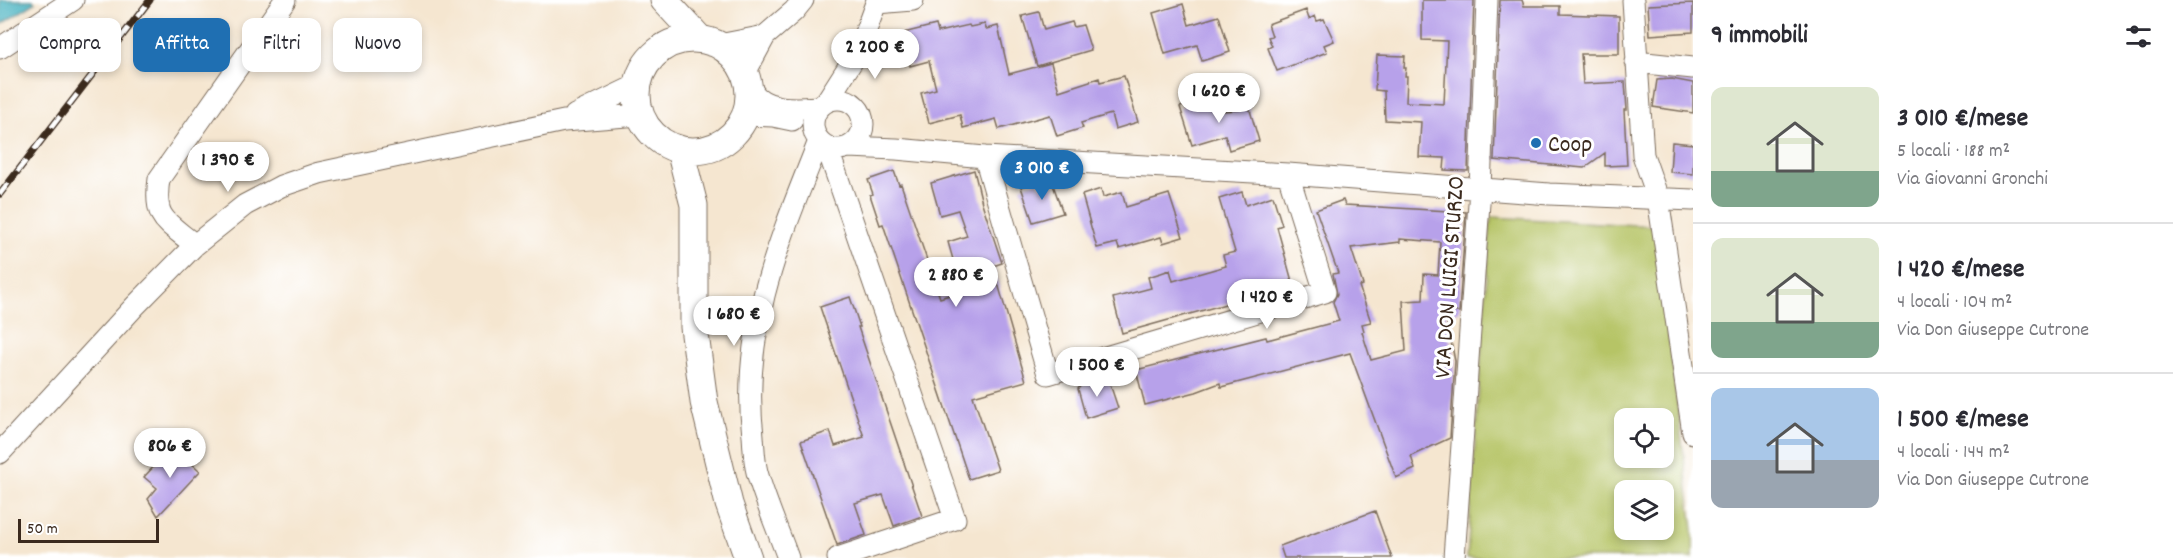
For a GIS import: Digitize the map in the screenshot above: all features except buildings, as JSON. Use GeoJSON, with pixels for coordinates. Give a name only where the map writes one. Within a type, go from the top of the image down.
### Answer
{"type":"FeatureCollection","features":[{"type":"Feature","properties":{"kind":"main road"},"geometry":{"type":"LineString","coordinates":[[659,0],[662,47]]}},
{"type":"Feature","properties":{"kind":"main road"},"geometry":{"type":"LineString","coordinates":[[664,0],[709,42],[734,57],[747,79],[749,95],[746,115],[728,139],[716,147],[698,151],[680,150],[663,143],[649,131],[639,115],[636,85],[641,70],[650,57],[662,47],[680,39],[709,42]]}},
{"type":"Feature","properties":{"kind":"main road"},"geometry":{"type":"LineString","coordinates":[[694,205],[716,147]]}},
{"type":"Feature","properties":{"kind":"main road"},"geometry":{"type":"LineString","coordinates":[[680,150],[694,205],[694,327],[704,402],[729,504],[748,558]]}},
{"type":"Feature","properties":{"kind":"street"},"geometry":{"type":"LineString","coordinates":[[0,48],[72,0]]}},
{"type":"Feature","properties":{"kind":"street"},"geometry":{"type":"LineString","coordinates":[[195,244],[161,217],[156,201],[159,179],[285,0]]}},
{"type":"Feature","properties":{"kind":"street"},"geometry":{"type":"LineString","coordinates":[[803,0],[765,36],[747,79],[758,98],[778,106],[797,108],[842,99],[860,115],[879,141],[896,149]]}},
{"type":"Feature","properties":{"kind":"street"},"geometry":{"type":"LineString","coordinates":[[849,147],[860,137],[860,115],[854,85],[858,52],[876,3],[913,0]]}},
{"type":"Feature","properties":{"kind":"street","name":"VIA DON LUIGI STURZO"},"geometry":{"type":"LineString","coordinates":[[1454,558],[1480,189],[1487,0]]}},
{"type":"Feature","properties":{"kind":"street"},"geometry":{"type":"LineString","coordinates":[[1633,0],[1635,62],[1643,155],[1658,198],[1693,433]]}},
{"type":"Feature","properties":{"kind":"street"},"geometry":{"type":"LineString","coordinates":[[709,42],[765,36]]}},
{"type":"Feature","properties":{"kind":"street"},"geometry":{"type":"LineString","coordinates":[[838,558],[955,519],[820,140],[815,114],[858,52]]}},
{"type":"Feature","properties":{"kind":"street"},"geometry":{"type":"LineString","coordinates":[[1635,62],[1693,68]]}},
{"type":"Feature","properties":{"kind":"street"},"geometry":{"type":"LineString","coordinates":[[564,121],[636,85]]}},
{"type":"Feature","properties":{"kind":"street"},"geometry":{"type":"LineString","coordinates":[[0,453],[195,244],[244,205],[281,186],[309,176],[564,121],[639,115]]}},
{"type":"Feature","properties":{"kind":"street"},"geometry":{"type":"LineString","coordinates":[[746,115],[773,116],[794,120],[820,140],[838,149],[849,147],[896,149],[985,157],[1288,174],[1557,195],[1693,200]]}},
{"type":"Feature","properties":{"kind":"street"},"geometry":{"type":"LineString","coordinates":[[788,558],[757,471],[750,377],[759,312],[769,275],[820,140]]}},
{"type":"Feature","properties":{"kind":"street"},"geometry":{"type":"LineString","coordinates":[[985,157],[1048,374],[1325,292],[1288,174]]}},
{"type":"Feature","properties":{"kind":"green space"},"geometry":{"type":"Polygon","coordinates":[[[1491,217],[1655,226],[1693,530],[1693,558],[1467,558],[1491,217]]]}},
{"type":"Feature","properties":{"kind":"water"},"geometry":{"type":"Polygon","coordinates":[[[0,0],[33,0],[35,3],[0,25],[0,0]]]}},
{"type":"Feature","properties":{"kind":"railway"},"geometry":{"type":"LineString","coordinates":[[0,194],[150,0]]}},
{"type":"Feature","properties":{"kind":"place","name":"Coop"},"geometry":{"type":"Point","coordinates":[1536,143]}}]}
